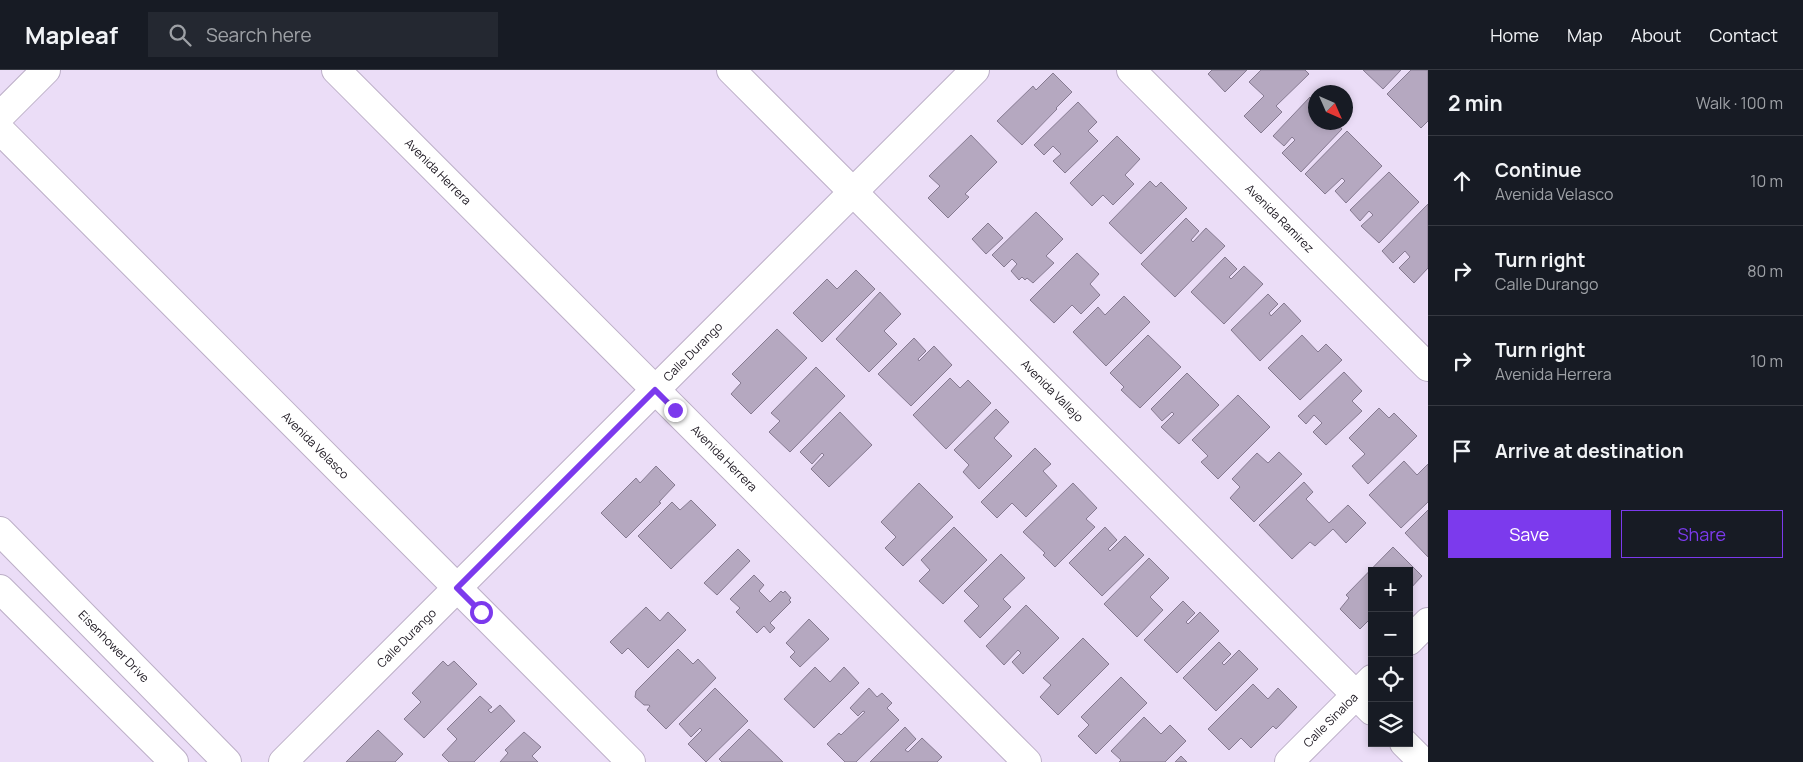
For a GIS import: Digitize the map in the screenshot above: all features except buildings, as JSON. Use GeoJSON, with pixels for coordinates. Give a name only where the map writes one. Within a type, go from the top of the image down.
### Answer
{"type":"FeatureCollection","features":[{"type":"Feature","properties":{"kind":"street"},"geometry":{"type":"LineString","coordinates":[[0,116],[46,70]]}},
{"type":"Feature","properties":{"kind":"street","name":"Avenida Herrera"},"geometry":{"type":"LineString","coordinates":[[336,70],[1028,762]]}},
{"type":"Feature","properties":{"kind":"street","name":"Avenida Vallejo"},"geometry":{"type":"LineString","coordinates":[[732,70],[853,192],[1366,695]]}},
{"type":"Feature","properties":{"kind":"street","name":"Calle Durango"},"geometry":{"type":"LineString","coordinates":[[283,762],[975,70]]}},
{"type":"Feature","properties":{"kind":"street","name":"Avenida Ramirez"},"geometry":{"type":"LineString","coordinates":[[1131,70],[1428,367]]}},
{"type":"Feature","properties":{"kind":"street","name":"Avenida Velasco"},"geometry":{"type":"LineString","coordinates":[[0,130],[631,762]]}},
{"type":"Feature","properties":{"kind":"street","name":"Eisenhower Drive"},"geometry":{"type":"LineString","coordinates":[[0,531],[227,762]]}},
{"type":"Feature","properties":{"kind":"street"},"geometry":{"type":"LineString","coordinates":[[0,589],[174,762]]}},
{"type":"Feature","properties":{"kind":"street"},"geometry":{"type":"LineString","coordinates":[[1413,637],[1428,622]]}},
{"type":"Feature","properties":{"kind":"street","name":"Calle Sinaloa"},"geometry":{"type":"LineString","coordinates":[[1289,762],[1366,695]]}},
{"type":"Feature","properties":{"kind":"street"},"geometry":{"type":"LineString","coordinates":[[1408,747],[1423,762]]}},
{"type":"Feature","properties":{"kind":"route"},"geometry":{"type":"LineString","coordinates":[[481,612],[457,588],[655,390],[675,410]]}}]}
